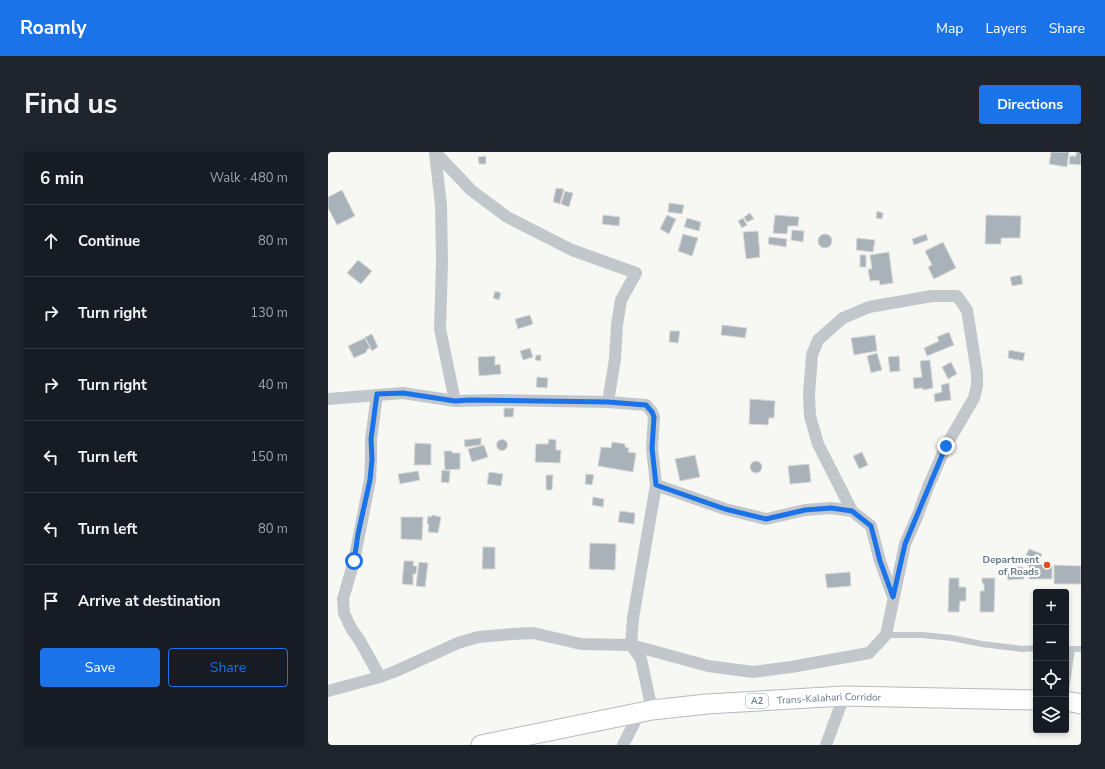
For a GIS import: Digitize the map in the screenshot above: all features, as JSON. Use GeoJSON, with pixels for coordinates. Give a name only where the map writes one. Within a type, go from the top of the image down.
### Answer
{"type":"FeatureCollection","features":[{"type":"Feature","properties":{"kind":"highway","name":"Trans-Kalahari Corridor"},"geometry":{"type":"LineString","coordinates":[[481,745],[646,711],[706,704],[844,696],[1033,700]]}},
{"type":"Feature","properties":{"kind":"highway"},"geometry":{"type":"LineString","coordinates":[[1069,701],[1081,699]]}},
{"type":"Feature","properties":{"kind":"highway"},"geometry":{"type":"LineString","coordinates":[[1069,702],[1081,704]]}},
{"type":"Feature","properties":{"kind":"street"},"geometry":{"type":"LineString","coordinates":[[435,153],[441,205],[442,262],[440,329],[455,401]]}},
{"type":"Feature","properties":{"kind":"street"},"geometry":{"type":"LineString","coordinates":[[435,153],[471,190],[507,217],[572,250],[636,273],[621,300],[608,402]]}},
{"type":"Feature","properties":{"kind":"street"},"geometry":{"type":"LineString","coordinates":[[328,691],[380,677],[425,659],[458,643],[478,637],[533,633],[581,644],[631,645],[708,666],[753,672],[791,667],[869,653],[886,635],[905,544],[946,446],[974,398],[977,386],[977,374],[967,310],[957,296],[932,296],[869,307],[843,318],[818,340],[812,361],[809,395],[810,416],[818,444],[852,511],[871,526],[880,561],[893,597]]}},
{"type":"Feature","properties":{"kind":"street"},"geometry":{"type":"LineString","coordinates":[[328,399],[403,393],[455,401],[608,402],[646,405],[652,412],[654,417],[652,448],[656,485],[633,618],[631,645],[641,659],[646,711],[623,745]]}},
{"type":"Feature","properties":{"kind":"street"},"geometry":{"type":"LineString","coordinates":[[377,394],[371,439],[372,459],[370,480],[358,534],[354,561],[343,599],[344,613],[351,628],[380,677]]}},
{"type":"Feature","properties":{"kind":"street"},"geometry":{"type":"LineString","coordinates":[[656,485],[725,509],[766,519],[805,510],[831,508],[852,511]]}},
{"type":"Feature","properties":{"kind":"street"},"geometry":{"type":"LineString","coordinates":[[826,745],[844,696]]}},
{"type":"Feature","properties":{"kind":"lane"},"geometry":{"type":"LineString","coordinates":[[886,635],[922,635],[1023,649],[1033,648]]}},
{"type":"Feature","properties":{"kind":"lane"},"geometry":{"type":"LineString","coordinates":[[1069,649],[1081,649]]}},
{"type":"Feature","properties":{"kind":"building"},"geometry":{"type":"Polygon","coordinates":[[[1051,152],[1069,152],[1067,167],[1049,164],[1051,152]]]}},
{"type":"Feature","properties":{"kind":"building"},"geometry":{"type":"Polygon","coordinates":[[[1076,152],[1081,152],[1081,165],[1069,164],[1070,156],[1076,156],[1076,152]]]}},
{"type":"Feature","properties":{"kind":"building"},"geometry":{"type":"Polygon","coordinates":[[[486,156],[486,164],[479,164],[478,157],[486,156]]]}},
{"type":"Feature","properties":{"kind":"building"},"geometry":{"type":"Polygon","coordinates":[[[556,188],[564,189],[560,204],[553,202],[556,188]]]}},
{"type":"Feature","properties":{"kind":"building"},"geometry":{"type":"Polygon","coordinates":[[[342,190],[355,216],[337,225],[328,208],[328,197],[342,190]]]}},
{"type":"Feature","properties":{"kind":"building"},"geometry":{"type":"Polygon","coordinates":[[[565,191],[573,193],[569,207],[561,204],[565,191]]]}},
{"type":"Feature","properties":{"kind":"building"},"geometry":{"type":"Polygon","coordinates":[[[669,203],[684,205],[682,214],[668,212],[669,203]]]}},
{"type":"Feature","properties":{"kind":"building"},"geometry":{"type":"Polygon","coordinates":[[[877,211],[883,213],[882,219],[876,218],[877,211]]]}},
{"type":"Feature","properties":{"kind":"building"},"geometry":{"type":"Polygon","coordinates":[[[750,213],[754,219],[747,222],[744,217],[750,213]]]}},
{"type":"Feature","properties":{"kind":"building"},"geometry":{"type":"Polygon","coordinates":[[[603,215],[620,217],[619,226],[602,224],[603,215]]]}},
{"type":"Feature","properties":{"kind":"building"},"geometry":{"type":"Polygon","coordinates":[[[667,215],[676,219],[669,234],[660,229],[667,215]]]}},
{"type":"Feature","properties":{"kind":"building"},"geometry":{"type":"Polygon","coordinates":[[[775,215],[799,217],[798,226],[788,226],[787,234],[773,233],[775,215]]]}},
{"type":"Feature","properties":{"kind":"building"},"geometry":{"type":"Polygon","coordinates":[[[986,215],[1021,216],[1020,238],[1001,238],[1001,244],[985,244],[986,215]]]}},
{"type":"Feature","properties":{"kind":"building"},"geometry":{"type":"Polygon","coordinates":[[[687,218],[701,222],[699,231],[684,227],[687,218]]]}},
{"type":"Feature","properties":{"kind":"building"},"geometry":{"type":"Polygon","coordinates":[[[743,218],[747,225],[742,228],[738,221],[743,218]]]}},
{"type":"Feature","properties":{"kind":"building"},"geometry":{"type":"Polygon","coordinates":[[[792,230],[804,231],[803,242],[791,240],[792,230]]]}},
{"type":"Feature","properties":{"kind":"building"},"geometry":{"type":"Polygon","coordinates":[[[758,231],[760,257],[746,259],[743,232],[758,231]]]}},
{"type":"Feature","properties":{"kind":"building"},"geometry":{"type":"Polygon","coordinates":[[[683,234],[698,238],[692,256],[678,251],[683,234]]]}},
{"type":"Feature","properties":{"kind":"building"},"geometry":{"type":"Polygon","coordinates":[[[825,234],[830,236],[832,241],[830,246],[825,248],[820,246],[818,241],[820,236],[825,234]]]}},
{"type":"Feature","properties":{"kind":"building"},"geometry":{"type":"Polygon","coordinates":[[[926,234],[928,240],[914,245],[912,239],[926,234]]]}},
{"type":"Feature","properties":{"kind":"building"},"geometry":{"type":"Polygon","coordinates":[[[769,237],[787,239],[786,247],[768,244],[769,237]]]}},
{"type":"Feature","properties":{"kind":"building"},"geometry":{"type":"Polygon","coordinates":[[[857,238],[875,240],[873,252],[856,250],[857,238]]]}},
{"type":"Feature","properties":{"kind":"building"},"geometry":{"type":"Polygon","coordinates":[[[943,242],[956,268],[934,279],[928,267],[932,265],[925,251],[943,242]]]}},
{"type":"Feature","properties":{"kind":"building"},"geometry":{"type":"Polygon","coordinates":[[[889,252],[893,283],[880,285],[879,280],[870,281],[868,269],[872,269],[870,255],[889,252]]]}},
{"type":"Feature","properties":{"kind":"building"},"geometry":{"type":"Polygon","coordinates":[[[860,255],[866,255],[866,267],[860,267],[860,255]]]}},
{"type":"Feature","properties":{"kind":"building"},"geometry":{"type":"Polygon","coordinates":[[[358,260],[372,271],[361,284],[347,273],[358,260]]]}},
{"type":"Feature","properties":{"kind":"building"},"geometry":{"type":"Polygon","coordinates":[[[1021,275],[1023,284],[1012,286],[1010,277],[1021,275]]]}},
{"type":"Feature","properties":{"kind":"building"},"geometry":{"type":"Polygon","coordinates":[[[495,291],[501,293],[499,300],[493,298],[495,291]]]}},
{"type":"Feature","properties":{"kind":"building"},"geometry":{"type":"Polygon","coordinates":[[[530,315],[533,324],[518,329],[515,319],[530,315]]]}},
{"type":"Feature","properties":{"kind":"building"},"geometry":{"type":"Polygon","coordinates":[[[722,325],[747,328],[745,338],[721,335],[722,325]]]}},
{"type":"Feature","properties":{"kind":"building"},"geometry":{"type":"Polygon","coordinates":[[[670,331],[680,331],[678,343],[669,342],[670,331]]]}},
{"type":"Feature","properties":{"kind":"building"},"geometry":{"type":"Polygon","coordinates":[[[949,332],[954,345],[927,356],[924,348],[939,341],[937,337],[949,332]]]}},
{"type":"Feature","properties":{"kind":"building"},"geometry":{"type":"Polygon","coordinates":[[[372,334],[378,347],[372,351],[365,337],[372,334]]]}},
{"type":"Feature","properties":{"kind":"building"},"geometry":{"type":"Polygon","coordinates":[[[875,335],[877,351],[854,355],[851,338],[875,335]]]}},
{"type":"Feature","properties":{"kind":"building"},"geometry":{"type":"Polygon","coordinates":[[[365,338],[370,348],[366,350],[367,352],[354,358],[348,346],[365,338]]]}},
{"type":"Feature","properties":{"kind":"building"},"geometry":{"type":"Polygon","coordinates":[[[530,348],[533,357],[523,360],[520,351],[530,348]]]}},
{"type":"Feature","properties":{"kind":"building"},"geometry":{"type":"Polygon","coordinates":[[[1009,350],[1025,353],[1023,361],[1008,358],[1009,350]]]}},
{"type":"Feature","properties":{"kind":"building"},"geometry":{"type":"Polygon","coordinates":[[[877,353],[882,370],[871,373],[867,356],[877,353]]]}},
{"type":"Feature","properties":{"kind":"building"},"geometry":{"type":"Polygon","coordinates":[[[536,355],[541,355],[541,361],[535,360],[536,355]]]}},
{"type":"Feature","properties":{"kind":"building"},"geometry":{"type":"Polygon","coordinates":[[[495,356],[495,365],[500,364],[501,374],[479,376],[478,357],[495,356]]]}},
{"type":"Feature","properties":{"kind":"building"},"geometry":{"type":"Polygon","coordinates":[[[899,356],[900,371],[890,372],[888,357],[899,356]]]}},
{"type":"Feature","properties":{"kind":"building"},"geometry":{"type":"Polygon","coordinates":[[[930,360],[933,388],[923,390],[923,388],[914,389],[913,378],[922,377],[920,361],[930,360]]]}},
{"type":"Feature","properties":{"kind":"building"},"geometry":{"type":"Polygon","coordinates":[[[951,362],[957,374],[948,379],[942,367],[951,362]]]}},
{"type":"Feature","properties":{"kind":"building"},"geometry":{"type":"Polygon","coordinates":[[[537,377],[548,378],[547,388],[536,387],[537,377]]]}},
{"type":"Feature","properties":{"kind":"building"},"geometry":{"type":"Polygon","coordinates":[[[949,383],[951,400],[935,402],[934,394],[942,392],[941,385],[949,383]]]}},
{"type":"Feature","properties":{"kind":"building"},"geometry":{"type":"Polygon","coordinates":[[[750,399],[775,401],[774,418],[769,418],[768,425],[749,424],[750,399]]]}},
{"type":"Feature","properties":{"kind":"building"},"geometry":{"type":"Polygon","coordinates":[[[504,408],[514,408],[513,417],[504,417],[504,408]]]}},
{"type":"Feature","properties":{"kind":"building"},"geometry":{"type":"Polygon","coordinates":[[[481,438],[481,445],[465,447],[464,440],[481,438]]]}},
{"type":"Feature","properties":{"kind":"building"},"geometry":{"type":"Polygon","coordinates":[[[502,439],[506,441],[508,445],[506,449],[502,451],[498,449],[496,445],[498,441],[502,439]]]}},
{"type":"Feature","properties":{"kind":"building"},"geometry":{"type":"Polygon","coordinates":[[[549,439],[556,440],[556,450],[561,450],[560,463],[535,462],[536,444],[548,444],[549,439]]]}},
{"type":"Feature","properties":{"kind":"building"},"geometry":{"type":"Polygon","coordinates":[[[612,442],[625,444],[625,447],[629,448],[628,452],[636,453],[633,472],[598,466],[601,447],[611,448],[612,442]]]}},
{"type":"Feature","properties":{"kind":"building"},"geometry":{"type":"Polygon","coordinates":[[[415,443],[431,444],[431,465],[414,465],[415,443]]]}},
{"type":"Feature","properties":{"kind":"building"},"geometry":{"type":"Polygon","coordinates":[[[484,445],[488,457],[472,462],[468,449],[484,445]]]}},
{"type":"Feature","properties":{"kind":"building"},"geometry":{"type":"Polygon","coordinates":[[[444,451],[460,453],[460,469],[445,470],[444,451]]]}},
{"type":"Feature","properties":{"kind":"building"},"geometry":{"type":"Polygon","coordinates":[[[862,452],[868,465],[859,469],[853,456],[862,452]]]}},
{"type":"Feature","properties":{"kind":"building"},"geometry":{"type":"Polygon","coordinates":[[[695,455],[700,477],[680,481],[675,459],[695,455]]]}},
{"type":"Feature","properties":{"kind":"building"},"geometry":{"type":"Polygon","coordinates":[[[756,461],[760,463],[762,467],[760,471],[756,473],[752,471],[750,467],[752,463],[756,461]]]}},
{"type":"Feature","properties":{"kind":"building"},"geometry":{"type":"Polygon","coordinates":[[[809,464],[811,482],[790,484],[788,466],[809,464]]]}},
{"type":"Feature","properties":{"kind":"building"},"geometry":{"type":"Polygon","coordinates":[[[442,470],[450,471],[449,483],[441,482],[442,470]]]}},
{"type":"Feature","properties":{"kind":"building"},"geometry":{"type":"Polygon","coordinates":[[[418,471],[420,480],[400,484],[398,474],[418,471]]]}},
{"type":"Feature","properties":{"kind":"building"},"geometry":{"type":"Polygon","coordinates":[[[489,472],[503,474],[501,486],[487,484],[489,472]]]}},
{"type":"Feature","properties":{"kind":"building"},"geometry":{"type":"Polygon","coordinates":[[[586,474],[594,475],[592,485],[585,484],[586,474]]]}},
{"type":"Feature","properties":{"kind":"building"},"geometry":{"type":"Polygon","coordinates":[[[546,475],[553,475],[552,490],[546,490],[546,475]]]}},
{"type":"Feature","properties":{"kind":"building"},"geometry":{"type":"Polygon","coordinates":[[[593,497],[604,499],[603,507],[592,505],[593,497]]]}},
{"type":"Feature","properties":{"kind":"building"},"geometry":{"type":"Polygon","coordinates":[[[620,511],[635,513],[634,524],[618,522],[620,511]]]}},
{"type":"Feature","properties":{"kind":"building"},"geometry":{"type":"Polygon","coordinates":[[[432,515],[441,517],[438,533],[428,532],[428,516],[431,517],[432,515]]]}},
{"type":"Feature","properties":{"kind":"building"},"geometry":{"type":"Polygon","coordinates":[[[401,517],[423,517],[422,540],[401,539],[401,517]]]}},
{"type":"Feature","properties":{"kind":"building"},"geometry":{"type":"Polygon","coordinates":[[[590,543],[616,544],[615,570],[589,569],[590,543]]]}},
{"type":"Feature","properties":{"kind":"building"},"geometry":{"type":"Polygon","coordinates":[[[483,547],[495,547],[495,569],[482,569],[483,547]]]}},
{"type":"Feature","properties":{"kind":"building"},"geometry":{"type":"Polygon","coordinates":[[[1029,549],[1042,554],[1040,560],[1026,555],[1029,549]]]}},
{"type":"Feature","properties":{"kind":"building"},"geometry":{"type":"Polygon","coordinates":[[[404,561],[414,561],[413,566],[417,566],[416,574],[413,574],[413,585],[402,584],[404,561]]]}},
{"type":"Feature","properties":{"kind":"building"},"geometry":{"type":"Polygon","coordinates":[[[419,562],[428,563],[425,587],[416,586],[419,562]]]}},
{"type":"Feature","properties":{"kind":"building"},"geometry":{"type":"Polygon","coordinates":[[[1029,564],[1052,565],[1052,579],[1029,579],[1029,564]]]}},
{"type":"Feature","properties":{"kind":"building"},"geometry":{"type":"Polygon","coordinates":[[[1054,565],[1081,566],[1081,584],[1054,584],[1054,565]]]}},
{"type":"Feature","properties":{"kind":"building"},"geometry":{"type":"Polygon","coordinates":[[[1014,567],[1023,567],[1024,579],[1008,580],[1007,573],[1015,572],[1014,567]]]}},
{"type":"Feature","properties":{"kind":"building"},"geometry":{"type":"Polygon","coordinates":[[[850,572],[851,586],[827,588],[825,574],[850,572]]]}},
{"type":"Feature","properties":{"kind":"building"},"geometry":{"type":"Polygon","coordinates":[[[949,578],[959,578],[959,587],[966,587],[966,601],[960,601],[959,612],[948,612],[949,578]]]}},
{"type":"Feature","properties":{"kind":"building"},"geometry":{"type":"Polygon","coordinates":[[[982,578],[995,578],[994,612],[980,612],[980,591],[984,591],[982,578]]]}},
{"type":"Feature","properties":{"kind":"place","name":"Department of Roads"},"geometry":{"type":"Point","coordinates":[1047,565]}},
{"type":"Feature","properties":{"kind":"route"},"geometry":{"type":"LineString","coordinates":[[354,561],[358,534],[370,480],[372,459],[371,439],[377,394],[403,393],[455,401],[608,402],[646,405],[650,408],[654,417],[652,448],[656,485],[725,509],[766,519],[805,510],[831,508],[852,511],[871,526],[880,561],[893,597],[905,544],[946,446]]}}]}
